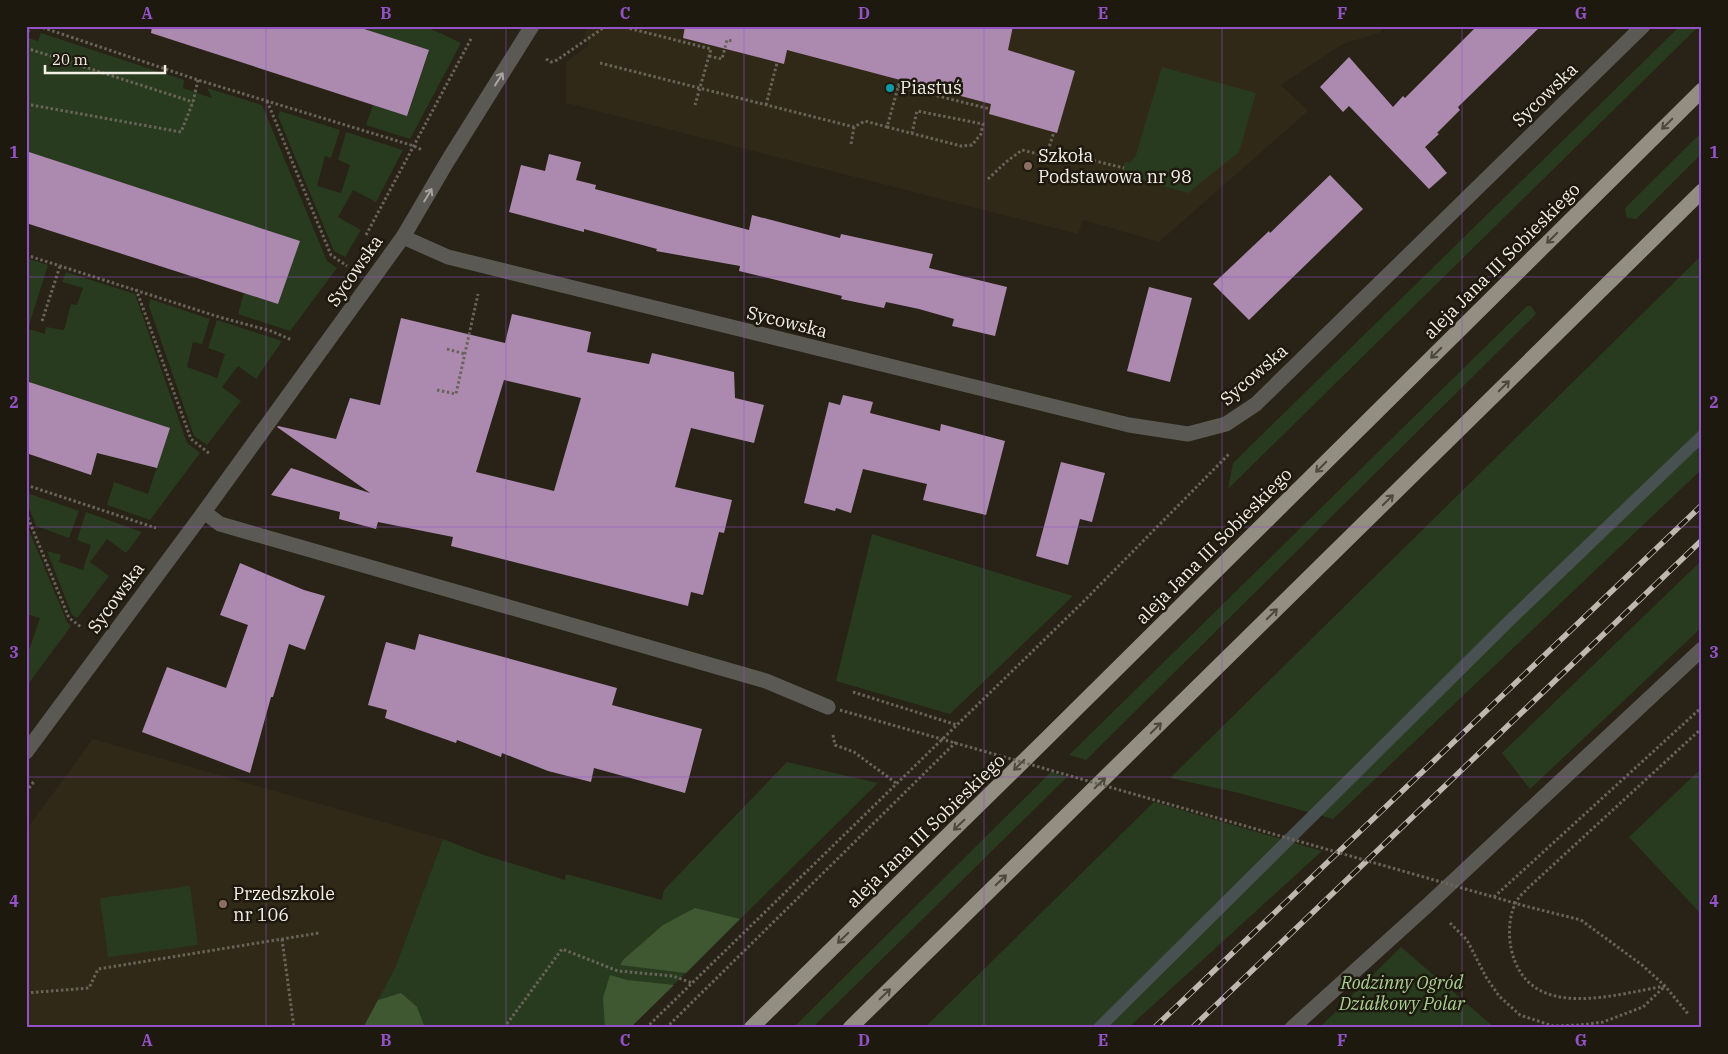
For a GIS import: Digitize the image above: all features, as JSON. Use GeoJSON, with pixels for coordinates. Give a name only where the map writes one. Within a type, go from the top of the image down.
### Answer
{"type":"FeatureCollection","features":[{"type":"Feature","properties":{"kind":"main road","name":"aleja Jana III Sobieskiego"},"geometry":{"type":"LineString","coordinates":[[751,1028],[1702,90]]}},
{"type":"Feature","properties":{"kind":"main road"},"geometry":{"type":"LineString","coordinates":[[850,1028],[1702,191]]}},
{"type":"Feature","properties":{"kind":"street"},"geometry":{"type":"LineString","coordinates":[[403,236],[532,26]]}},
{"type":"Feature","properties":{"kind":"street","name":"Sycowska"},"geometry":{"type":"LineString","coordinates":[[26,752],[204,512],[403,236],[448,256],[485,266],[1129,425],[1188,434],[1226,424],[1256,404],[1643,26]]}},
{"type":"Feature","properties":{"kind":"street"},"geometry":{"type":"LineString","coordinates":[[204,512],[220,524],[766,681],[834,709]]}},
{"type":"Feature","properties":{"kind":"street"},"geometry":{"type":"LineString","coordinates":[[1292,1028],[1430,903],[1702,649]]}},
{"type":"Feature","properties":{"kind":"path"},"geometry":{"type":"LineString","coordinates":[[26,37],[30,26]]}},
{"type":"Feature","properties":{"kind":"path"},"geometry":{"type":"LineString","coordinates":[[38,26],[198,80],[414,146],[447,162]]}},
{"type":"Feature","properties":{"kind":"path"},"geometry":{"type":"LineString","coordinates":[[546,53],[544,55],[547,61],[554,61],[606,26]]}},
{"type":"Feature","properties":{"kind":"path"},"geometry":{"type":"LineString","coordinates":[[620,26],[711,49],[695,105]]}},
{"type":"Feature","properties":{"kind":"path"},"geometry":{"type":"LineString","coordinates":[[363,242],[472,37]]}},
{"type":"Feature","properties":{"kind":"path"},"geometry":{"type":"LineString","coordinates":[[709,56],[722,59],[727,40],[733,41]]}},
{"type":"Feature","properties":{"kind":"path"},"geometry":{"type":"LineString","coordinates":[[26,48],[193,102]]}},
{"type":"Feature","properties":{"kind":"path"},"geometry":{"type":"LineString","coordinates":[[766,105],[777,62]]}},
{"type":"Feature","properties":{"kind":"path"},"geometry":{"type":"LineString","coordinates":[[600,63],[854,127],[865,121],[961,146],[972,146],[981,134],[983,124],[917,111],[912,133]]}},
{"type":"Feature","properties":{"kind":"path"},"geometry":{"type":"LineString","coordinates":[[26,104],[181,132],[193,102],[198,80]]}},
{"type":"Feature","properties":{"kind":"path"},"geometry":{"type":"LineString","coordinates":[[887,127],[900,80]]}},
{"type":"Feature","properties":{"kind":"path"},"geometry":{"type":"LineString","coordinates":[[898,86],[990,109]]}},
{"type":"Feature","properties":{"kind":"path"},"geometry":{"type":"LineString","coordinates":[[267,100],[331,255],[343,264]]}},
{"type":"Feature","properties":{"kind":"path"},"geometry":{"type":"LineString","coordinates":[[851,144],[854,127]]}},
{"type":"Feature","properties":{"kind":"path"},"geometry":{"type":"LineString","coordinates":[[988,179],[1022,150],[1046,156],[1054,132]]}},
{"type":"Feature","properties":{"kind":"path"},"geometry":{"type":"LineString","coordinates":[[1079,157],[1124,168]]}},
{"type":"Feature","properties":{"kind":"path"},"geometry":{"type":"LineString","coordinates":[[26,255],[287,337]]}},
{"type":"Feature","properties":{"kind":"path"},"geometry":{"type":"LineString","coordinates":[[42,321],[60,266]]}},
{"type":"Feature","properties":{"kind":"path"},"geometry":{"type":"LineString","coordinates":[[437,390],[456,394],[485,266]]}},
{"type":"Feature","properties":{"kind":"path"},"geometry":{"type":"LineString","coordinates":[[136,289],[191,439],[210,454]]}},
{"type":"Feature","properties":{"kind":"path"},"geometry":{"type":"LineString","coordinates":[[447,349],[465,354]]}},
{"type":"Feature","properties":{"kind":"path"},"geometry":{"type":"LineString","coordinates":[[205,461],[216,447]]}},
{"type":"Feature","properties":{"kind":"path"},"geometry":{"type":"LineString","coordinates":[[646,1028],[1082,603],[1220,463]]}},
{"type":"Feature","properties":{"kind":"path"},"geometry":{"type":"LineString","coordinates":[[26,486],[147,525]]}},
{"type":"Feature","properties":{"kind":"path"},"geometry":{"type":"LineString","coordinates":[[26,513],[68,618],[81,627]]}},
{"type":"Feature","properties":{"kind":"path"},"geometry":{"type":"LineString","coordinates":[[149,535],[155,527]]}},
{"type":"Feature","properties":{"kind":"path"},"geometry":{"type":"LineString","coordinates":[[75,634],[86,619]]}},
{"type":"Feature","properties":{"kind":"path"},"geometry":{"type":"LineString","coordinates":[[957,725],[845,690],[834,709],[956,742],[1494,897],[1581,920],[1639,963],[1665,986],[1689,1015]]}},
{"type":"Feature","properties":{"kind":"path"},"geometry":{"type":"LineString","coordinates":[[1494,897],[1702,707]]}},
{"type":"Feature","properties":{"kind":"path"},"geometry":{"type":"LineString","coordinates":[[1665,986],[1586,999],[1550,995],[1530,983],[1517,967],[1509,939],[1510,923],[1517,900],[1553,864],[1702,728]]}},
{"type":"Feature","properties":{"kind":"path"},"geometry":{"type":"LineString","coordinates":[[666,1028],[956,742]]}},
{"type":"Feature","properties":{"kind":"path"},"geometry":{"type":"LineString","coordinates":[[854,752],[896,783]]}},
{"type":"Feature","properties":{"kind":"path"},"geometry":{"type":"LineString","coordinates":[[1430,903],[1467,940],[1498,996],[1520,1015],[1553,1026],[1603,1022],[1643,1007],[1665,986]]}},
{"type":"Feature","properties":{"kind":"path"},"geometry":{"type":"LineString","coordinates":[[26,993],[89,988],[98,969],[319,933]]}},
{"type":"Feature","properties":{"kind":"path"},"geometry":{"type":"LineString","coordinates":[[282,939],[294,1028]]}},
{"type":"Feature","properties":{"kind":"path"},"geometry":{"type":"LineString","coordinates":[[504,1028],[562,949],[618,971],[673,976],[692,983]]}},
{"type":"Feature","properties":{"kind":"shaded area","name":"Szkoła Podstawowa nr 98"},"geometry":{"type":"Polygon","coordinates":[[[587,26],[1387,26],[1379,33],[1343,44],[1281,85],[1308,111],[1159,242],[1083,220],[1078,234],[566,103],[566,62],[589,45],[584,35],[587,26]]]}},
{"type":"Feature","properties":{"kind":"shaded area","name":"Przedszkole nr 106"},"geometry":{"type":"Polygon","coordinates":[[[93,739],[443,839],[395,968],[363,1028],[26,1028],[26,830],[93,739]]]}},
{"type":"Feature","properties":{"kind":"green space"},"geometry":{"type":"Polygon","coordinates":[[[355,26],[425,26],[461,43],[410,139],[366,125],[373,105],[408,115],[429,51],[355,26]]]}},
{"type":"Feature","properties":{"kind":"green space"},"geometry":{"type":"Polygon","coordinates":[[[1680,26],[1699,26],[1228,489],[1233,463],[1680,26]]]}},
{"type":"Feature","properties":{"kind":"green space"},"geometry":{"type":"Polygon","coordinates":[[[41,33],[184,80],[183,88],[212,98],[207,88],[262,105],[327,261],[337,268],[290,331],[238,314],[244,293],[278,304],[299,241],[26,151],[26,37],[38,41],[41,33]]]}},
{"type":"Feature","properties":{"kind":"green space"},"geometry":{"type":"Polygon","coordinates":[[[1162,67],[1256,93],[1239,152],[1188,193],[1122,175],[1125,162],[1130,163],[1136,155],[1162,67]]]}},
{"type":"Feature","properties":{"kind":"green space"},"geometry":{"type":"Polygon","coordinates":[[[280,111],[340,130],[331,158],[325,156],[317,186],[341,193],[350,165],[338,160],[346,132],[403,150],[376,202],[353,190],[338,217],[361,230],[345,257],[334,251],[278,116],[280,111]]]}},
{"type":"Feature","properties":{"kind":"green space"},"geometry":{"type":"Polygon","coordinates":[[[1702,132],[1702,153],[1636,219],[1627,218],[1625,209],[1627,206],[1702,132]]]}},
{"type":"Feature","properties":{"kind":"green space"},"geometry":{"type":"Polygon","coordinates":[[[1702,255],[1702,469],[1333,819],[1239,793],[1170,778],[1702,255]]]}},
{"type":"Feature","properties":{"kind":"green space"},"geometry":{"type":"Polygon","coordinates":[[[26,258],[48,265],[29,329],[45,334],[46,327],[64,330],[71,304],[77,305],[83,288],[62,282],[66,272],[135,294],[187,443],[200,453],[150,520],[107,505],[114,482],[148,494],[170,428],[26,381],[26,258]]]}},
{"type":"Feature","properties":{"kind":"green space"},"geometry":{"type":"Polygon","coordinates":[[[150,299],[210,319],[202,344],[193,342],[187,367],[217,378],[225,354],[208,348],[217,320],[282,341],[256,379],[238,366],[222,387],[241,401],[207,445],[194,436],[149,306],[150,299]]]}},
{"type":"Feature","properties":{"kind":"green space"},"geometry":{"type":"Polygon","coordinates":[[[1527,306],[1531,306],[1536,313],[1535,315],[1086,760],[1069,755],[1527,306]]]}},
{"type":"Feature","properties":{"kind":"green space"},"geometry":{"type":"Polygon","coordinates":[[[27,493],[79,511],[69,538],[36,526],[26,500],[27,493]]]}},
{"type":"Feature","properties":{"kind":"green space"},"geometry":{"type":"Polygon","coordinates":[[[86,512],[142,532],[126,553],[107,539],[90,562],[109,576],[77,618],[72,615],[47,551],[61,555],[59,562],[83,570],[91,545],[77,540],[86,512]]]}},
{"type":"Feature","properties":{"kind":"green space"},"geometry":{"type":"Polygon","coordinates":[[[26,523],[67,622],[71,626],[26,687],[26,659],[40,618],[26,614],[26,523]]]}},
{"type":"Feature","properties":{"kind":"green space"},"geometry":{"type":"Polygon","coordinates":[[[872,534],[1073,596],[950,714],[836,681],[872,534]]]}},
{"type":"Feature","properties":{"kind":"green space"},"geometry":{"type":"Polygon","coordinates":[[[1702,560],[1702,627],[1530,789],[1502,753],[1702,560]]]}},
{"type":"Feature","properties":{"kind":"green space"},"geometry":{"type":"Polygon","coordinates":[[[787,762],[878,783],[630,1028],[363,1028],[395,968],[443,839],[481,854],[565,880],[566,874],[662,900],[664,890],[787,762]]]}},
{"type":"Feature","properties":{"kind":"green space"},"geometry":{"type":"Polygon","coordinates":[[[1702,768],[1702,915],[1629,837],[1702,768]]]}},
{"type":"Feature","properties":{"kind":"green space"},"geometry":{"type":"Polygon","coordinates":[[[1051,772],[1067,777],[812,1028],[793,1028],[1051,772]]]}},
{"type":"Feature","properties":{"kind":"green space"},"geometry":{"type":"Polygon","coordinates":[[[1154,802],[1322,851],[1128,1028],[924,1028],[1154,802]]]}},
{"type":"Feature","properties":{"kind":"green space"},"geometry":{"type":"Polygon","coordinates":[[[190,886],[198,945],[108,957],[100,898],[190,886]]]}},
{"type":"Feature","properties":{"kind":"green space"},"geometry":{"type":"Polygon","coordinates":[[[695,908],[740,919],[686,973],[620,965],[624,959],[663,925],[695,908]]]}},
{"type":"Feature","properties":{"kind":"green space","name":"Rodzinny Ogród Działkowy Polar"},"geometry":{"type":"Polygon","coordinates":[[[1401,947],[1495,1028],[1319,1028],[1401,947]]]}},
{"type":"Feature","properties":{"kind":"green space"},"geometry":{"type":"Polygon","coordinates":[[[610,975],[627,980],[674,985],[630,1028],[605,1028],[603,998],[610,975]]]}},
{"type":"Feature","properties":{"kind":"green space"},"geometry":{"type":"Polygon","coordinates":[[[401,993],[417,1007],[425,1028],[363,1028],[378,1000],[401,993]]]}},
{"type":"Feature","properties":{"kind":"building"},"geometry":{"type":"Polygon","coordinates":[[[152,26],[355,26],[429,50],[407,116],[151,33],[152,26]]]}},
{"type":"Feature","properties":{"kind":"building"},"geometry":{"type":"Polygon","coordinates":[[[685,26],[1013,26],[1008,50],[1075,71],[1057,133],[989,114],[991,104],[787,50],[784,64],[683,38],[685,26]]]}},
{"type":"Feature","properties":{"kind":"building"},"geometry":{"type":"Polygon","coordinates":[[[1477,26],[1541,26],[1458,107],[1460,110],[1425,147],[1447,173],[1429,189],[1349,106],[1343,112],[1320,87],[1349,57],[1393,107],[1403,96],[1405,98],[1477,26]]]}},
{"type":"Feature","properties":{"kind":"building"},"geometry":{"type":"Polygon","coordinates":[[[26,151],[300,241],[278,304],[26,223],[26,151]]]}},
{"type":"Feature","properties":{"kind":"building"},"geometry":{"type":"Polygon","coordinates":[[[549,154],[581,162],[576,180],[596,185],[595,189],[749,230],[752,215],[840,238],[841,234],[933,254],[929,268],[1007,287],[995,336],[952,326],[954,319],[919,309],[886,302],[884,308],[841,299],[842,296],[739,271],[740,266],[656,251],[657,249],[584,229],[584,232],[509,212],[521,165],[545,171],[549,154]]]}},
{"type":"Feature","properties":{"kind":"building"},"geometry":{"type":"Polygon","coordinates":[[[1330,175],[1363,209],[1249,320],[1213,284],[1269,231],[1270,233],[1330,175]]]}},
{"type":"Feature","properties":{"kind":"building"},"geometry":{"type":"Polygon","coordinates":[[[1149,287],[1192,298],[1170,382],[1127,371],[1149,287]]]}},
{"type":"Feature","properties":{"kind":"building"},"geometry":{"type":"Polygon","coordinates":[[[512,314],[591,332],[587,352],[649,364],[652,353],[734,372],[735,398],[764,405],[754,443],[691,428],[675,487],[732,500],[724,533],[719,532],[703,595],[691,592],[688,606],[451,546],[453,537],[378,522],[376,529],[339,519],[340,512],[271,495],[291,468],[370,493],[277,427],[336,439],[350,398],[380,405],[401,318],[505,343],[512,314]],[[504,380],[476,472],[554,491],[581,398],[504,380]]]}},
{"type":"Feature","properties":{"kind":"building"},"geometry":{"type":"Polygon","coordinates":[[[26,381],[170,428],[157,468],[97,453],[91,475],[26,453],[26,381]]]}},
{"type":"Feature","properties":{"kind":"building"},"geometry":{"type":"Polygon","coordinates":[[[843,395],[873,402],[870,413],[940,431],[941,424],[1005,441],[986,515],[923,500],[927,484],[863,469],[851,513],[836,508],[835,511],[804,503],[829,402],[840,405],[843,395]]]}},
{"type":"Feature","properties":{"kind":"building"},"geometry":{"type":"Polygon","coordinates":[[[1061,462],[1105,473],[1092,522],[1080,519],[1068,565],[1036,556],[1061,462]]]}},
{"type":"Feature","properties":{"kind":"building"},"geometry":{"type":"Polygon","coordinates":[[[240,563],[304,590],[325,596],[305,650],[289,644],[273,697],[271,697],[250,773],[142,732],[167,667],[226,688],[248,625],[220,615],[240,563]]]}},
{"type":"Feature","properties":{"kind":"building"},"geometry":{"type":"Polygon","coordinates":[[[419,634],[617,688],[612,705],[702,729],[685,793],[594,768],[591,782],[548,771],[502,753],[501,757],[457,740],[456,743],[385,718],[387,710],[368,705],[386,642],[415,650],[419,634]]]}},
{"type":"Feature","properties":{"kind":"waterway"},"geometry":{"type":"LineString","coordinates":[[1099,1028],[1508,622],[1702,436]]}},
{"type":"Feature","properties":{"kind":"railway"},"geometry":{"type":"LineString","coordinates":[[1154,1028],[1702,505]]}},
{"type":"Feature","properties":{"kind":"railway"},"geometry":{"type":"LineString","coordinates":[[1192,1028],[1702,540]]}},
{"type":"Feature","properties":{"kind":"place","name":"Piastuś"},"geometry":{"type":"Point","coordinates":[890,88]}},
{"type":"Feature","properties":{"kind":"place","name":"Szkoła Podstawowa nr 98"},"geometry":{"type":"Point","coordinates":[1028,166]}},
{"type":"Feature","properties":{"kind":"place","name":"Przedszkole nr 106"},"geometry":{"type":"Point","coordinates":[223,904]}}]}
